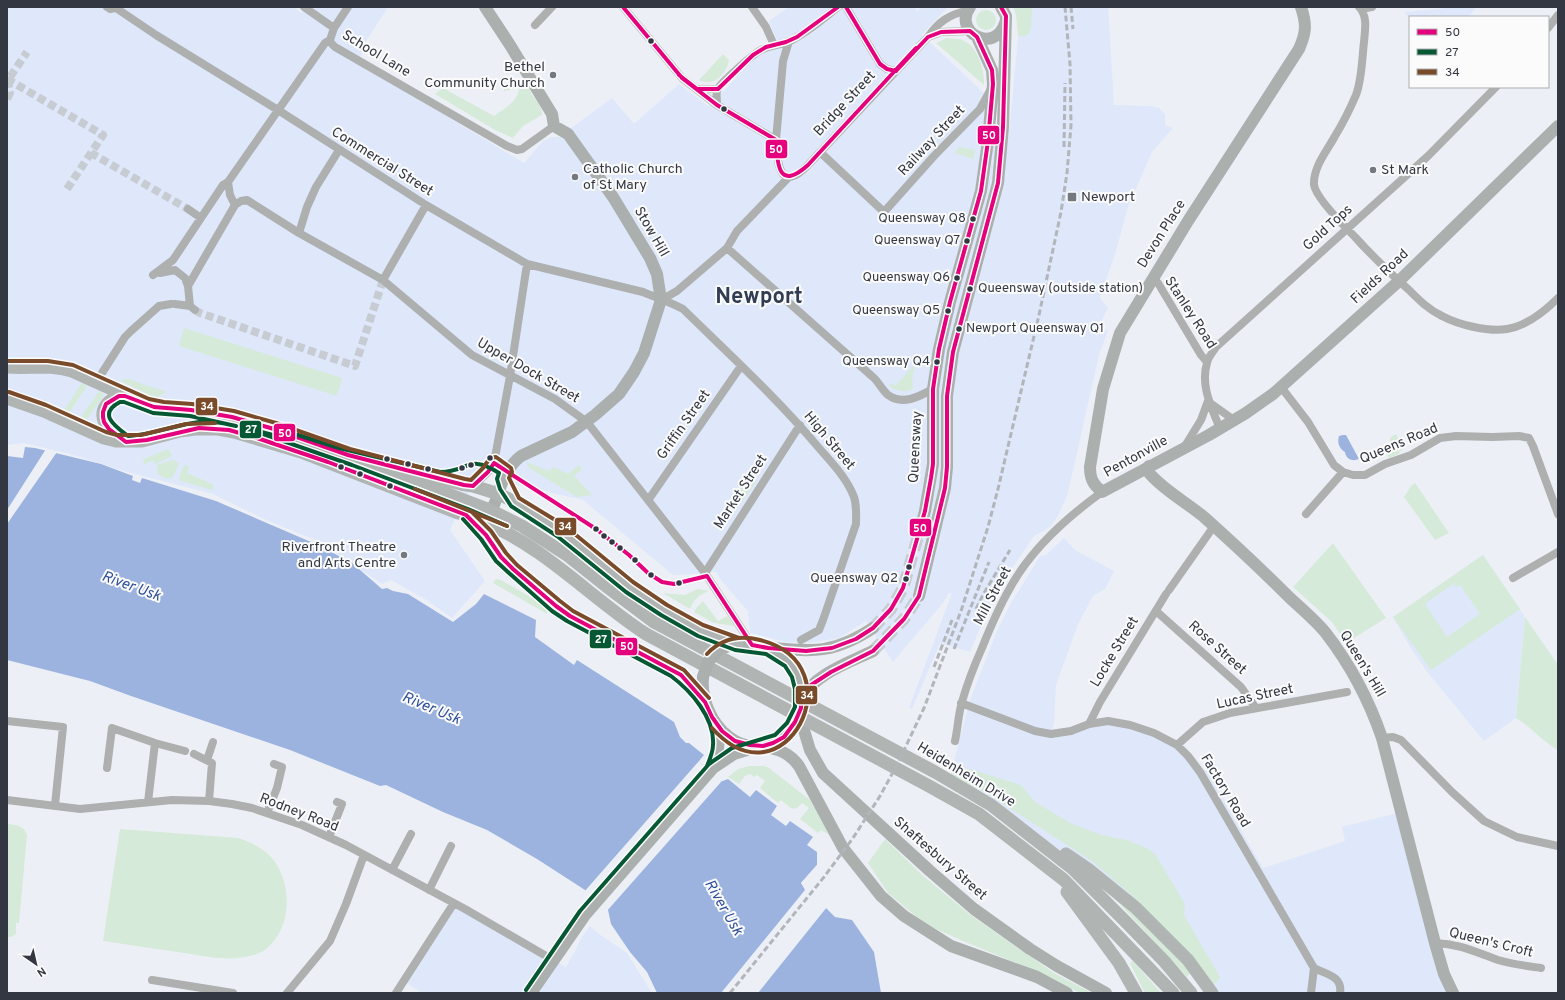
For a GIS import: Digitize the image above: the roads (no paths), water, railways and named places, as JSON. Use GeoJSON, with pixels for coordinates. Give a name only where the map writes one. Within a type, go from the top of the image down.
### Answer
{"type":"FeatureCollection","features":[{"type":"Feature","properties":{"kind":"main road"},"geometry":{"type":"LineString","coordinates":[[486,7],[552,114],[554,126]]}},
{"type":"Feature","properties":{"kind":"main road","name":"Devon Place"},"geometry":{"type":"LineString","coordinates":[[1102,492],[1094,485],[1090,476],[1090,467],[1103,389],[1120,333],[1152,278],[1299,50],[1305,36],[1306,21],[1301,7]]}},
{"type":"Feature","properties":{"kind":"main road","name":"Queensway"},"geometry":{"type":"LineString","coordinates":[[918,534],[925,511],[933,464],[934,387],[939,349],[981,191],[991,112],[993,84],[992,70],[966,22],[969,8]]}},
{"type":"Feature","properties":{"kind":"main road","name":"Queensway"},"geometry":{"type":"LineString","coordinates":[[919,596],[945,488],[947,467],[947,396],[953,352],[998,183],[1004,128],[1006,22],[1003,8]]}},
{"type":"Feature","properties":{"kind":"main road"},"geometry":{"type":"LineString","coordinates":[[973,34],[983,39],[995,37],[1004,28],[1006,22]]}},
{"type":"Feature","properties":{"kind":"main road","name":"Stow Hill"},"geometry":{"type":"LineString","coordinates":[[554,126],[568,134],[613,197],[650,258],[657,274],[662,300]]}},
{"type":"Feature","properties":{"kind":"main road","name":"Fields Road"},"geometry":{"type":"LineString","coordinates":[[1209,435],[1246,413],[1281,387],[1399,281],[1558,126]]}},
{"type":"Feature","properties":{"kind":"main road"},"geometry":{"type":"LineString","coordinates":[[466,515],[480,516],[490,510],[505,475],[514,461],[521,456],[566,435],[587,422],[619,394],[634,372],[644,353],[662,300]]}},
{"type":"Feature","properties":{"kind":"main road"},"geometry":{"type":"LineString","coordinates":[[7,367],[59,367],[99,378],[125,396],[154,407],[191,410],[232,418],[274,429],[348,455],[473,486],[498,494],[515,502],[561,531],[629,587],[664,610],[700,630],[737,644]]}},
{"type":"Feature","properties":{"kind":"main road"},"geometry":{"type":"LineString","coordinates":[[125,396],[119,396],[111,400],[106,404],[103,412],[106,426],[126,442]]}},
{"type":"Feature","properties":{"kind":"main road","name":"Heidenheim Drive"},"geometry":{"type":"LineString","coordinates":[[7,398],[44,410],[104,438],[126,442],[150,440],[180,431],[195,429],[218,429],[234,432],[301,452],[466,515],[505,532],[571,576],[632,625],[676,651],[979,814],[1064,880],[1173,993]]}},
{"type":"Feature","properties":{"kind":"main road","name":"Pentonville"},"geometry":{"type":"LineString","coordinates":[[1102,492],[1209,435]]}},
{"type":"Feature","properties":{"kind":"main road","name":"Heidenheim Drive"},"geometry":{"type":"LineString","coordinates":[[348,455],[490,510],[522,526],[552,544],[654,622],[935,772],[991,805],[1073,869],[1164,961],[1191,993]]}},
{"type":"Feature","properties":{"kind":"main road","name":"Queen's Hill"},"geometry":{"type":"LineString","coordinates":[[1150,466],[1150,474],[1159,484],[1192,507],[1214,526],[1324,631],[1360,686],[1373,711],[1382,738],[1435,943],[1444,974],[1453,993]]}},
{"type":"Feature","properties":{"kind":"main road"},"geometry":{"type":"LineString","coordinates":[[505,475],[506,488],[515,502]]}},
{"type":"Feature","properties":{"kind":"main road"},"geometry":{"type":"LineString","coordinates":[[466,515],[486,535],[501,557],[556,606],[570,616],[681,675],[705,702],[716,724],[720,742],[718,755],[712,770]]}},
{"type":"Feature","properties":{"kind":"main road"},"geometry":{"type":"LineString","coordinates":[[705,702],[702,677],[708,662],[718,651],[727,646],[737,644],[806,651],[832,648],[856,639],[872,628]]}},
{"type":"Feature","properties":{"kind":"main road"},"geometry":{"type":"LineString","coordinates":[[768,648],[790,662],[798,675],[801,699]]}},
{"type":"Feature","properties":{"kind":"main road"},"geometry":{"type":"LineString","coordinates":[[801,699],[811,685],[824,676],[873,651]]}},
{"type":"Feature","properties":{"kind":"main road","name":"Shaftesbury Street"},"geometry":{"type":"LineString","coordinates":[[801,699],[799,725],[810,750],[823,773],[930,871],[974,909],[1057,966],[1106,993]]}},
{"type":"Feature","properties":{"kind":"main road"},"geometry":{"type":"LineString","coordinates":[[716,724],[728,737],[735,741],[750,746],[762,746],[783,752],[797,763],[843,848],[881,896],[904,916],[951,946],[1037,977],[1067,993]]}},
{"type":"Feature","properties":{"kind":"main road"},"geometry":{"type":"LineString","coordinates":[[531,993],[585,915],[712,770],[734,754],[773,743],[784,737],[799,725]]}},
{"type":"Feature","properties":{"kind":"main road"},"geometry":{"type":"LineString","coordinates":[[1010,819],[1088,869],[1136,908],[1188,960],[1212,993]]}},
{"type":"Feature","properties":{"kind":"main road"},"geometry":{"type":"LineString","coordinates":[[1027,850],[1064,889],[1126,973],[1136,993]]}},
{"type":"Feature","properties":{"kind":"street","name":"Commercial Street"},"geometry":{"type":"LineString","coordinates":[[107,7],[110,9],[117,8],[156,35],[278,110],[426,205],[527,264],[643,292],[662,300]]}},
{"type":"Feature","properties":{"kind":"street"},"geometry":{"type":"LineString","coordinates":[[304,7],[334,28]]}},
{"type":"Feature","properties":{"kind":"street"},"geometry":{"type":"LineString","coordinates":[[99,378],[131,331],[159,306],[173,304],[192,308],[185,278],[175,270],[167,270],[153,275],[173,260],[223,185],[228,182],[327,41],[348,7]]}},
{"type":"Feature","properties":{"kind":"street"},"geometry":{"type":"LineString","coordinates":[[535,25],[552,7]]}},
{"type":"Feature","properties":{"kind":"street"},"geometry":{"type":"LineString","coordinates":[[623,7],[677,73],[717,105],[776,140]]}},
{"type":"Feature","properties":{"kind":"street"},"geometry":{"type":"LineString","coordinates":[[752,7],[766,28],[774,45]]}},
{"type":"Feature","properties":{"kind":"street"},"geometry":{"type":"LineString","coordinates":[[717,105],[716,96],[718,89],[743,64],[759,51],[790,41],[812,27],[838,7]]}},
{"type":"Feature","properties":{"kind":"street"},"geometry":{"type":"LineString","coordinates":[[846,7],[880,64],[887,69],[896,71]]}},
{"type":"Feature","properties":{"kind":"street"},"geometry":{"type":"LineString","coordinates":[[1372,7],[1360,8],[1366,22],[1361,70],[1356,94],[1335,136],[1321,159],[1314,186],[1319,196],[1347,228],[1399,281],[1427,307],[1442,316],[1484,329],[1508,329],[1533,318],[1558,298]]}},
{"type":"Feature","properties":{"kind":"street","name":"Bridge Street"},"geometry":{"type":"LineString","coordinates":[[789,177],[793,177],[800,173],[928,37],[936,26],[950,16],[969,8]]}},
{"type":"Feature","properties":{"kind":"street"},"geometry":{"type":"LineString","coordinates":[[1549,27],[1558,15]]}},
{"type":"Feature","properties":{"kind":"street"},"geometry":{"type":"LineString","coordinates":[[928,37],[941,32],[973,34]]}},
{"type":"Feature","properties":{"kind":"street","name":"School Lane"},"geometry":{"type":"LineString","coordinates":[[327,41],[507,146],[517,150],[522,150],[554,126]]}},
{"type":"Feature","properties":{"kind":"street"},"geometry":{"type":"LineString","coordinates":[[662,300],[677,290],[727,248],[737,231],[789,177],[779,168],[776,140],[783,61],[790,41]]}},
{"type":"Feature","properties":{"kind":"street","name":"Railway Street"},"geometry":{"type":"LineString","coordinates":[[820,152],[884,212],[934,156],[980,109],[993,84]]}},
{"type":"Feature","properties":{"kind":"street","name":"Gold Tops"},"geometry":{"type":"LineString","coordinates":[[1220,429],[1208,401],[1205,377],[1207,362],[1216,347],[1428,156],[1495,88]]}},
{"type":"Feature","properties":{"kind":"street"},"geometry":{"type":"LineString","coordinates":[[697,89],[718,89]]}},
{"type":"Feature","properties":{"kind":"street"},"geometry":{"type":"LineString","coordinates":[[299,233],[307,206],[316,187],[339,150]]}},
{"type":"Feature","properties":{"kind":"street"},"geometry":{"type":"LineString","coordinates":[[188,286],[235,205],[230,195],[228,182]]}},
{"type":"Feature","properties":{"kind":"street","name":"Upper Dock Street"},"geometry":{"type":"LineString","coordinates":[[235,205],[241,201],[248,200],[299,233],[383,280],[472,354],[510,376],[555,399],[587,422],[649,499],[706,574],[752,645]]}},
{"type":"Feature","properties":{"kind":"street"},"geometry":{"type":"LineString","coordinates":[[383,280],[426,205]]}},
{"type":"Feature","properties":{"kind":"street"},"geometry":{"type":"LineString","coordinates":[[188,209],[201,218]]}},
{"type":"Feature","properties":{"kind":"street"},"geometry":{"type":"LineString","coordinates":[[727,248],[874,378],[889,396],[899,400],[905,400],[920,396],[934,387]]}},
{"type":"Feature","properties":{"kind":"street"},"geometry":{"type":"LineString","coordinates":[[473,486],[488,472],[494,463],[510,376],[527,264]]}},
{"type":"Feature","properties":{"kind":"street","name":"Stanley Road"},"geometry":{"type":"LineString","coordinates":[[1152,278],[1158,283],[1201,355],[1207,362]]}},
{"type":"Feature","properties":{"kind":"street","name":"High Street"},"geometry":{"type":"LineString","coordinates":[[662,300],[683,309],[800,425],[848,485],[854,497],[857,508],[856,524],[823,620],[818,630],[801,640]]}},
{"type":"Feature","properties":{"kind":"street","name":"Griffin Street"},"geometry":{"type":"LineString","coordinates":[[649,499],[741,366]]}},
{"type":"Feature","properties":{"kind":"street"},"geometry":{"type":"LineString","coordinates":[[1281,387],[1308,422],[1334,465],[1343,472],[1306,514]]}},
{"type":"Feature","properties":{"kind":"street"},"geometry":{"type":"LineString","coordinates":[[1208,401],[1219,411],[1234,420]]}},
{"type":"Feature","properties":{"kind":"street","name":"Pentonville"},"geometry":{"type":"LineString","coordinates":[[1184,448],[1200,420],[1208,401]]}},
{"type":"Feature","properties":{"kind":"street","name":"Market Street"},"geometry":{"type":"LineString","coordinates":[[706,574],[800,425]]}},
{"type":"Feature","properties":{"kind":"street","name":"Queens Road"},"geometry":{"type":"LineString","coordinates":[[1343,472],[1353,475],[1365,475],[1385,464],[1417,453],[1440,438],[1456,436],[1518,436],[1529,438],[1534,446],[1558,514]]}},
{"type":"Feature","properties":{"kind":"street"},"geometry":{"type":"LineString","coordinates":[[494,463],[505,475]]}},
{"type":"Feature","properties":{"kind":"street","name":"Mill Street"},"geometry":{"type":"LineString","coordinates":[[955,741],[961,703],[969,679],[992,623],[1010,587],[1035,552],[1047,539],[1075,513],[1102,492]]}},
{"type":"Feature","properties":{"kind":"street","name":"Locke Street"},"geometry":{"type":"LineString","coordinates":[[1089,724],[1100,702],[1156,611],[1214,526]]}},
{"type":"Feature","properties":{"kind":"street"},"geometry":{"type":"LineString","coordinates":[[1513,578],[1558,552]]}},
{"type":"Feature","properties":{"kind":"street","name":"Rose Street"},"geometry":{"type":"LineString","coordinates":[[1156,611],[1241,687],[1256,708]]}},
{"type":"Feature","properties":{"kind":"street","name":"Lucas Street"},"geometry":{"type":"LineString","coordinates":[[1178,745],[1203,722],[1230,713],[1347,692]]}},
{"type":"Feature","properties":{"kind":"street","name":"Factory Road"},"geometry":{"type":"LineString","coordinates":[[961,703],[1035,731],[1051,734],[1071,731],[1089,724],[1108,721],[1130,725],[1154,733],[1178,745],[1200,772],[1314,968]]}},
{"type":"Feature","properties":{"kind":"street"},"geometry":{"type":"LineString","coordinates":[[7,721],[63,727],[55,805]]}},
{"type":"Feature","properties":{"kind":"street"},"geometry":{"type":"LineString","coordinates":[[107,768],[112,728],[155,743],[185,751]]}},
{"type":"Feature","properties":{"kind":"street"},"geometry":{"type":"LineString","coordinates":[[1382,738],[1393,737],[1401,740],[1452,792],[1484,821],[1517,837],[1558,846]]}},
{"type":"Feature","properties":{"kind":"street"},"geometry":{"type":"LineString","coordinates":[[207,760],[213,742]]}},
{"type":"Feature","properties":{"kind":"street"},"geometry":{"type":"LineString","coordinates":[[148,802],[155,743]]}},
{"type":"Feature","properties":{"kind":"street"},"geometry":{"type":"LineString","coordinates":[[194,754],[212,763],[210,801]]}},
{"type":"Feature","properties":{"kind":"street"},"geometry":{"type":"LineString","coordinates":[[267,813],[277,788],[282,767],[274,764]]}},
{"type":"Feature","properties":{"kind":"street","name":"Rodney Road"},"geometry":{"type":"LineString","coordinates":[[7,800],[89,808],[172,800],[210,801],[232,804],[267,813],[302,825],[329,837],[454,903],[553,960]]}},
{"type":"Feature","properties":{"kind":"street"},"geometry":{"type":"LineString","coordinates":[[329,837],[342,804],[337,802]]}},
{"type":"Feature","properties":{"kind":"street"},"geometry":{"type":"LineString","coordinates":[[392,870],[411,834]]}},
{"type":"Feature","properties":{"kind":"street"},"geometry":{"type":"LineString","coordinates":[[429,890],[451,846]]}},
{"type":"Feature","properties":{"kind":"street"},"geometry":{"type":"LineString","coordinates":[[287,993],[330,940],[346,904],[364,855]]}},
{"type":"Feature","properties":{"kind":"street"},"geometry":{"type":"LineString","coordinates":[[396,993],[454,903]]}},
{"type":"Feature","properties":{"kind":"street","name":"Queen's Croft"},"geometry":{"type":"LineString","coordinates":[[1435,943],[1451,944],[1468,948],[1500,960],[1541,968]]}},
{"type":"Feature","properties":{"kind":"street"},"geometry":{"type":"LineString","coordinates":[[1312,993],[1311,985],[1313,981],[1314,968],[1325,974]]}},
{"type":"Feature","properties":{"kind":"street"},"geometry":{"type":"LineString","coordinates":[[1313,981],[1320,975],[1330,974],[1338,980],[1340,984],[1340,993]]}},
{"type":"Feature","properties":{"kind":"street"},"geometry":{"type":"LineString","coordinates":[[152,980],[233,993]]}},
{"type":"Feature","properties":{"kind":"water"},"geometry":{"type":"Polygon","coordinates":[[[1346,435],[1359,459],[1350,459],[1340,447],[1338,438],[1339,436],[1346,435]]]}},
{"type":"Feature","properties":{"kind":"water","name":"River Usk"},"geometry":{"type":"Polygon","coordinates":[[[25,447],[35,448],[101,464],[133,476],[132,480],[140,483],[142,478],[216,501],[318,545],[352,563],[382,589],[387,588],[393,591],[408,594],[453,622],[476,604],[484,594],[536,620],[535,637],[574,665],[577,660],[674,722],[680,737],[704,755],[699,761],[720,782],[728,779],[750,797],[756,790],[777,806],[771,815],[786,826],[790,821],[813,837],[807,845],[817,852],[817,865],[801,883],[835,917],[852,920],[874,952],[881,993],[657,993],[647,972],[630,952],[611,924],[608,910],[585,890],[537,859],[487,830],[443,812],[386,785],[380,786],[290,750],[90,681],[7,660],[7,456],[23,458],[25,447]]]}},
{"type":"Feature","properties":{"kind":"tunnel"},"geometry":{"type":"LineString","coordinates":[[7,99],[10,93],[8,80],[27,52]]}},
{"type":"Feature","properties":{"kind":"tunnel"},"geometry":{"type":"LineString","coordinates":[[7,79],[103,135],[91,153],[188,209]]}},
{"type":"Feature","properties":{"kind":"tunnel"},"geometry":{"type":"LineString","coordinates":[[67,189],[91,153]]}},
{"type":"Feature","properties":{"kind":"tunnel"},"geometry":{"type":"LineString","coordinates":[[195,310],[355,366],[383,280]]}},
{"type":"Feature","properties":{"kind":"tunnel"},"geometry":{"type":"LineString","coordinates":[[873,628],[891,609],[903,588],[919,533]]}},
{"type":"Feature","properties":{"kind":"tunnel"},"geometry":{"type":"LineString","coordinates":[[873,651],[904,619],[919,596]]}},
{"type":"Feature","properties":{"kind":"railway"},"geometry":{"type":"LineString","coordinates":[[730,993],[824,877],[853,838],[880,796],[897,765],[924,708],[961,611],[988,527],[998,489],[1039,315],[1061,212],[1067,173],[1071,125],[1070,64],[1065,7]]}},
{"type":"Feature","properties":{"kind":"railway"},"geometry":{"type":"LineString","coordinates":[[1071,7],[1073,29]]}},
{"type":"Feature","properties":{"kind":"railway"},"geometry":{"type":"LineString","coordinates":[[1064,147],[1065,83]]}},
{"type":"Feature","properties":{"kind":"railway"},"geometry":{"type":"LineString","coordinates":[[976,609],[1010,550]]}},
{"type":"Feature","properties":{"kind":"railway"},"geometry":{"type":"LineString","coordinates":[[954,649],[989,562]]}},
{"type":"Feature","properties":{"kind":"railway"},"geometry":{"type":"LineString","coordinates":[[934,667],[952,620]]}},
{"type":"Feature","properties":{"kind":"place","name":"Bethel Community Church"},"geometry":{"type":"Point","coordinates":[553,75]}},
{"type":"Feature","properties":{"kind":"place","name":"St Mark"},"geometry":{"type":"Point","coordinates":[1373,170]}},
{"type":"Feature","properties":{"kind":"place","name":"Catholic Church of St Mary"},"geometry":{"type":"Point","coordinates":[575,177]}},
{"type":"Feature","properties":{"kind":"place","name":"Newport"},"geometry":{"type":"Point","coordinates":[1072,197]}},
{"type":"Feature","properties":{"kind":"place","name":"Queensway Q8"},"geometry":{"type":"Point","coordinates":[973,219]}},
{"type":"Feature","properties":{"kind":"place","name":"Queensway Q7"},"geometry":{"type":"Point","coordinates":[967,241]}},
{"type":"Feature","properties":{"kind":"place","name":"Queensway Q6"},"geometry":{"type":"Point","coordinates":[957,278]}},
{"type":"Feature","properties":{"kind":"place","name":"Queensway (outside station)"},"geometry":{"type":"Point","coordinates":[970,289]}},
{"type":"Feature","properties":{"kind":"place","name":"Queensway Q5"},"geometry":{"type":"Point","coordinates":[948,311]}},
{"type":"Feature","properties":{"kind":"place","name":"Newport Queensway Q1"},"geometry":{"type":"Point","coordinates":[959,329]}},
{"type":"Feature","properties":{"kind":"place","name":"Queensway Q4"},"geometry":{"type":"Point","coordinates":[937,362]}},
{"type":"Feature","properties":{"kind":"place","name":"Riverfront Theatre and Arts Centre"},"geometry":{"type":"Point","coordinates":[404,555]}},
{"type":"Feature","properties":{"kind":"place","name":"Queensway Q2"},"geometry":{"type":"Point","coordinates":[906,579]}},
{"type":"Feature","properties":{"kind":"district","name":"Newport"},"geometry":{"type":"Point","coordinates":[759,297]}}]}
